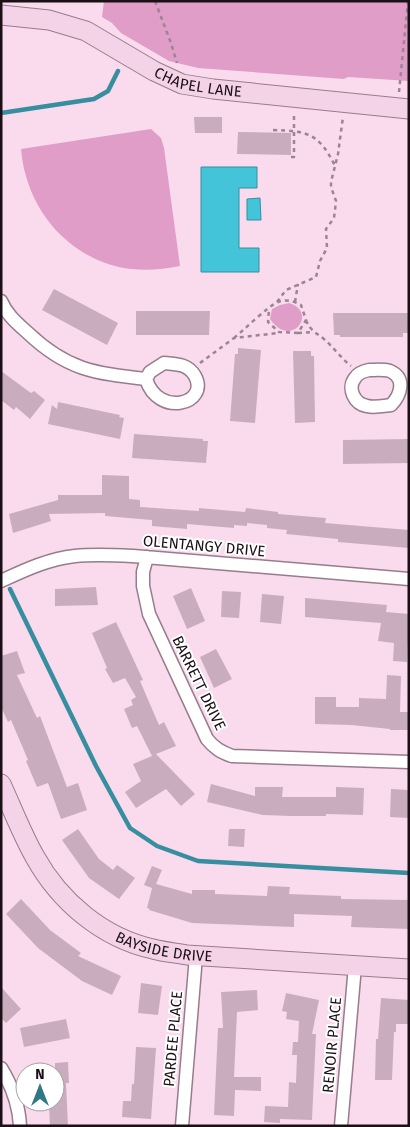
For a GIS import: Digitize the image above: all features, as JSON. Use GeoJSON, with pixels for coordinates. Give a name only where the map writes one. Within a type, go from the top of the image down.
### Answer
{"type":"FeatureCollection","features":[{"type":"Feature","properties":{"kind":"street","name":"CHAPEL LANE"},"geometry":{"type":"LineString","coordinates":[[1,15],[49,20],[86,31],[154,71],[182,84],[403,109]]}},
{"type":"Feature","properties":{"kind":"street"},"geometry":{"type":"LineString","coordinates":[[3,309],[44,349],[70,364],[102,374],[146,379]]}},
{"type":"Feature","properties":{"kind":"street"},"geometry":{"type":"LineString","coordinates":[[164,363],[176,364],[191,370],[198,383],[198,390],[193,397],[177,403],[159,399],[148,387],[146,379],[150,372],[164,363]]}},
{"type":"Feature","properties":{"kind":"street"},"geometry":{"type":"LineString","coordinates":[[369,370],[390,372],[405,384],[391,405],[366,406],[354,398],[352,391],[354,378],[359,373],[369,370]]}},
{"type":"Feature","properties":{"kind":"street","name":"OLENTANGY DRIVE"},"geometry":{"type":"LineString","coordinates":[[1,581],[33,566],[54,560],[74,556],[95,555],[147,557],[409,579]]}},
{"type":"Feature","properties":{"kind":"street","name":"BARRETT DRIVE"},"geometry":{"type":"LineString","coordinates":[[147,557],[143,586],[149,614],[207,739],[213,747],[232,756],[409,762]]}},
{"type":"Feature","properties":{"kind":"street","name":"BAYSIDE DRIVE"},"geometry":{"type":"LineString","coordinates":[[1,784],[34,856],[50,881],[89,920],[109,932],[152,949],[196,956],[409,969]]}},
{"type":"Feature","properties":{"kind":"street","name":"PARDEE PLACE"},"geometry":{"type":"LineString","coordinates":[[182,1126],[196,956]]}},
{"type":"Feature","properties":{"kind":"street","name":"RENOIR PLACE"},"geometry":{"type":"LineString","coordinates":[[341,1126],[355,966]]}},
{"type":"Feature","properties":{"kind":"street"},"geometry":{"type":"LineString","coordinates":[[1,1068],[10,1084],[16,1101],[20,1126]]}},
{"type":"Feature","properties":{"kind":"path"},"geometry":{"type":"LineString","coordinates":[[155,1],[171,43],[182,84]]}},
{"type":"Feature","properties":{"kind":"path"},"geometry":{"type":"LineString","coordinates":[[403,109],[408,1]]}},
{"type":"Feature","properties":{"kind":"path"},"geometry":{"type":"LineString","coordinates":[[191,370],[269,309],[286,290],[316,277],[320,261],[327,248],[326,230],[334,218],[336,201],[331,187],[345,103]]}},
{"type":"Feature","properties":{"kind":"path"},"geometry":{"type":"LineString","coordinates":[[291,157],[294,157],[294,116]]}},
{"type":"Feature","properties":{"kind":"path"},"geometry":{"type":"LineString","coordinates":[[273,130],[294,131],[314,137],[328,152],[335,166]]}},
{"type":"Feature","properties":{"kind":"path"},"geometry":{"type":"LineString","coordinates":[[295,302],[298,284]]}},
{"type":"Feature","properties":{"kind":"path"},"geometry":{"type":"LineString","coordinates":[[277,302],[295,302],[301,305],[308,326],[359,373]]}},
{"type":"Feature","properties":{"kind":"path"},"geometry":{"type":"LineString","coordinates":[[269,309],[268,322],[279,332]]}},
{"type":"Feature","properties":{"kind":"path"},"geometry":{"type":"LineString","coordinates":[[298,333],[306,320]]}},
{"type":"Feature","properties":{"kind":"path"},"geometry":{"type":"LineString","coordinates":[[234,338],[279,332],[289,334],[314,332]]}},
{"type":"Feature","properties":{"kind":"shaded area"},"geometry":{"type":"Polygon","coordinates":[[[104,1],[409,1],[409,81],[348,77],[344,79],[198,68],[169,61],[121,33],[112,23],[102,17],[104,1]]]}},
{"type":"Feature","properties":{"kind":"shaded area"},"geometry":{"type":"Polygon","coordinates":[[[151,129],[161,138],[164,148],[180,266],[162,269],[131,269],[95,259],[79,250],[51,225],[32,194],[24,169],[21,149],[151,129]]]}},
{"type":"Feature","properties":{"kind":"shaded area"},"geometry":{"type":"Polygon","coordinates":[[[289,303],[298,308],[302,314],[302,320],[299,326],[293,330],[286,331],[278,328],[270,319],[272,309],[289,303]]]}},
{"type":"Feature","properties":{"kind":"water"},"geometry":{"type":"Polygon","coordinates":[[[201,167],[257,167],[257,188],[239,188],[239,248],[259,248],[259,272],[201,272],[201,167]]]}},
{"type":"Feature","properties":{"kind":"water"},"geometry":{"type":"Polygon","coordinates":[[[260,198],[261,220],[247,220],[247,199],[260,198]]]}},
{"type":"Feature","properties":{"kind":"building"},"geometry":{"type":"Polygon","coordinates":[[[194,117],[222,117],[222,133],[195,133],[194,117]]]}},
{"type":"Feature","properties":{"kind":"building"},"geometry":{"type":"Polygon","coordinates":[[[238,132],[291,133],[291,155],[237,154],[238,132]]]}},
{"type":"Feature","properties":{"kind":"building"},"geometry":{"type":"Polygon","coordinates":[[[54,289],[118,323],[107,345],[42,310],[54,289]]]}},
{"type":"Feature","properties":{"kind":"building"},"geometry":{"type":"Polygon","coordinates":[[[136,311],[210,311],[209,335],[136,335],[136,311]]]}},
{"type":"Feature","properties":{"kind":"building"},"geometry":{"type":"Polygon","coordinates":[[[333,313],[408,313],[408,333],[403,333],[403,337],[340,337],[340,335],[334,335],[333,313]]]}},
{"type":"Feature","properties":{"kind":"building"},"geometry":{"type":"Polygon","coordinates":[[[238,348],[261,350],[255,423],[230,421],[235,354],[238,354],[238,348]]]}},
{"type":"Feature","properties":{"kind":"building"},"geometry":{"type":"Polygon","coordinates":[[[293,351],[311,351],[311,356],[314,356],[315,422],[295,423],[293,351]]]}},
{"type":"Feature","properties":{"kind":"building"},"geometry":{"type":"Polygon","coordinates":[[[1,371],[31,393],[34,391],[45,400],[30,419],[16,407],[14,410],[1,400],[1,371]]]}},
{"type":"Feature","properties":{"kind":"building"},"geometry":{"type":"Polygon","coordinates":[[[58,402],[120,415],[119,417],[124,418],[120,439],[48,424],[52,405],[57,409],[58,402]]]}},
{"type":"Feature","properties":{"kind":"building"},"geometry":{"type":"Polygon","coordinates":[[[134,434],[203,439],[203,441],[208,441],[206,463],[132,458],[134,434]]]}},
{"type":"Feature","properties":{"kind":"building"},"geometry":{"type":"Polygon","coordinates":[[[409,439],[409,463],[343,464],[343,440],[409,439]]]}},
{"type":"Feature","properties":{"kind":"building"},"geometry":{"type":"Polygon","coordinates":[[[102,475],[129,476],[129,499],[140,500],[140,507],[199,511],[199,508],[245,512],[246,508],[278,512],[278,514],[326,518],[325,523],[409,530],[409,548],[338,542],[338,539],[286,534],[287,530],[247,523],[247,526],[234,525],[234,528],[187,524],[187,529],[152,526],[152,520],[105,516],[105,513],[49,514],[51,521],[13,533],[9,514],[58,500],[58,495],[102,495],[102,475]]]}},
{"type":"Feature","properties":{"kind":"building"},"geometry":{"type":"Polygon","coordinates":[[[96,587],[98,605],[55,606],[55,589],[96,587]]]}},
{"type":"Feature","properties":{"kind":"building"},"geometry":{"type":"Polygon","coordinates":[[[191,588],[205,621],[187,629],[173,596],[191,588]]]}},
{"type":"Feature","properties":{"kind":"building"},"geometry":{"type":"Polygon","coordinates":[[[222,591],[241,592],[239,618],[221,617],[222,591]]]}},
{"type":"Feature","properties":{"kind":"building"},"geometry":{"type":"Polygon","coordinates":[[[262,594],[284,596],[281,624],[260,622],[262,594]]]}},
{"type":"Feature","properties":{"kind":"building"},"geometry":{"type":"Polygon","coordinates":[[[305,598],[387,605],[386,612],[409,614],[407,662],[393,661],[394,643],[378,641],[381,623],[305,617],[305,598]]]}},
{"type":"Feature","properties":{"kind":"building"},"geometry":{"type":"Polygon","coordinates":[[[116,622],[143,680],[140,681],[159,725],[164,722],[176,746],[156,754],[195,794],[181,806],[166,789],[136,808],[125,792],[141,781],[133,764],[152,756],[137,726],[132,728],[124,709],[133,705],[131,700],[136,697],[125,678],[113,683],[105,669],[107,668],[92,633],[116,622]]]}},
{"type":"Feature","properties":{"kind":"building"},"geometry":{"type":"Polygon","coordinates":[[[216,649],[232,679],[214,688],[200,657],[216,649]]]}},
{"type":"Feature","properties":{"kind":"building"},"geometry":{"type":"Polygon","coordinates":[[[17,651],[25,673],[17,675],[37,718],[40,716],[67,787],[78,783],[87,810],[61,819],[48,783],[37,787],[11,720],[8,722],[1,707],[1,656],[17,651]]]}},
{"type":"Feature","properties":{"kind":"building"},"geometry":{"type":"Polygon","coordinates":[[[387,675],[401,676],[400,712],[409,712],[409,730],[315,724],[315,697],[336,697],[336,707],[359,707],[359,698],[386,699],[387,675]]]}},
{"type":"Feature","properties":{"kind":"building"},"geometry":{"type":"Polygon","coordinates":[[[211,784],[255,796],[255,787],[283,787],[282,797],[336,797],[336,787],[364,788],[363,815],[263,815],[207,802],[211,784]]]}},
{"type":"Feature","properties":{"kind":"building"},"geometry":{"type":"Polygon","coordinates":[[[391,789],[409,790],[409,818],[390,817],[391,789]]]}},
{"type":"Feature","properties":{"kind":"building"},"geometry":{"type":"Polygon","coordinates":[[[78,829],[99,859],[113,870],[117,865],[135,878],[119,899],[89,878],[62,840],[78,829]]]}},
{"type":"Feature","properties":{"kind":"building"},"geometry":{"type":"Polygon","coordinates":[[[229,829],[245,829],[244,847],[228,846],[229,829]]]}},
{"type":"Feature","properties":{"kind":"building"},"geometry":{"type":"Polygon","coordinates":[[[152,866],[162,870],[156,884],[192,894],[192,890],[215,890],[215,894],[267,896],[268,886],[290,887],[289,894],[341,896],[341,899],[409,900],[409,929],[351,927],[352,916],[294,914],[294,927],[192,923],[147,908],[152,888],[144,885],[152,866]]]}},
{"type":"Feature","properties":{"kind":"building"},"geometry":{"type":"Polygon","coordinates":[[[21,899],[50,930],[81,953],[78,956],[121,976],[112,995],[82,981],[38,948],[6,914],[21,899]]]}},
{"type":"Feature","properties":{"kind":"building"},"geometry":{"type":"Polygon","coordinates":[[[141,983],[162,986],[158,1015],[138,1013],[141,983]]]}},
{"type":"Feature","properties":{"kind":"building"},"geometry":{"type":"Polygon","coordinates":[[[1,987],[21,1009],[6,1023],[1,1018],[1,987]]]}},
{"type":"Feature","properties":{"kind":"building"},"geometry":{"type":"Polygon","coordinates":[[[257,990],[258,1010],[237,1012],[234,1077],[261,1077],[261,1091],[235,1090],[234,1116],[214,1115],[218,1028],[223,1028],[221,992],[257,990]]]}},
{"type":"Feature","properties":{"kind":"building"},"geometry":{"type":"Polygon","coordinates":[[[286,993],[319,1000],[312,1034],[316,1034],[312,1120],[280,1119],[280,1123],[264,1122],[265,1106],[288,1107],[289,1082],[296,1083],[297,1055],[292,1055],[293,1042],[298,1042],[299,1021],[286,1019],[287,1012],[282,1011],[286,993]]]}},
{"type":"Feature","properties":{"kind":"building"},"geometry":{"type":"Polygon","coordinates":[[[381,998],[409,1000],[409,1024],[396,1024],[396,1032],[394,1032],[392,1080],[375,1080],[376,1039],[378,1039],[381,998]]]}},
{"type":"Feature","properties":{"kind":"building"},"geometry":{"type":"Polygon","coordinates":[[[66,1019],[70,1038],[24,1047],[20,1028],[66,1019]]]}},
{"type":"Feature","properties":{"kind":"building"},"geometry":{"type":"Polygon","coordinates":[[[136,1047],[156,1048],[151,1119],[122,1117],[123,1101],[131,1101],[136,1047]]]}},
{"type":"Feature","properties":{"kind":"building"},"geometry":{"type":"Polygon","coordinates":[[[65,1062],[68,1062],[69,1083],[66,1083],[68,1126],[50,1126],[49,1112],[65,1112],[65,1062]]]}},
{"type":"Feature","properties":{"kind":"waterway"},"geometry":{"type":"LineString","coordinates":[[1,113],[94,99],[108,91],[118,71]]}},
{"type":"Feature","properties":{"kind":"waterway"},"geometry":{"type":"LineString","coordinates":[[10,589],[96,766],[130,828],[157,846],[198,861],[409,873]]}}]}
